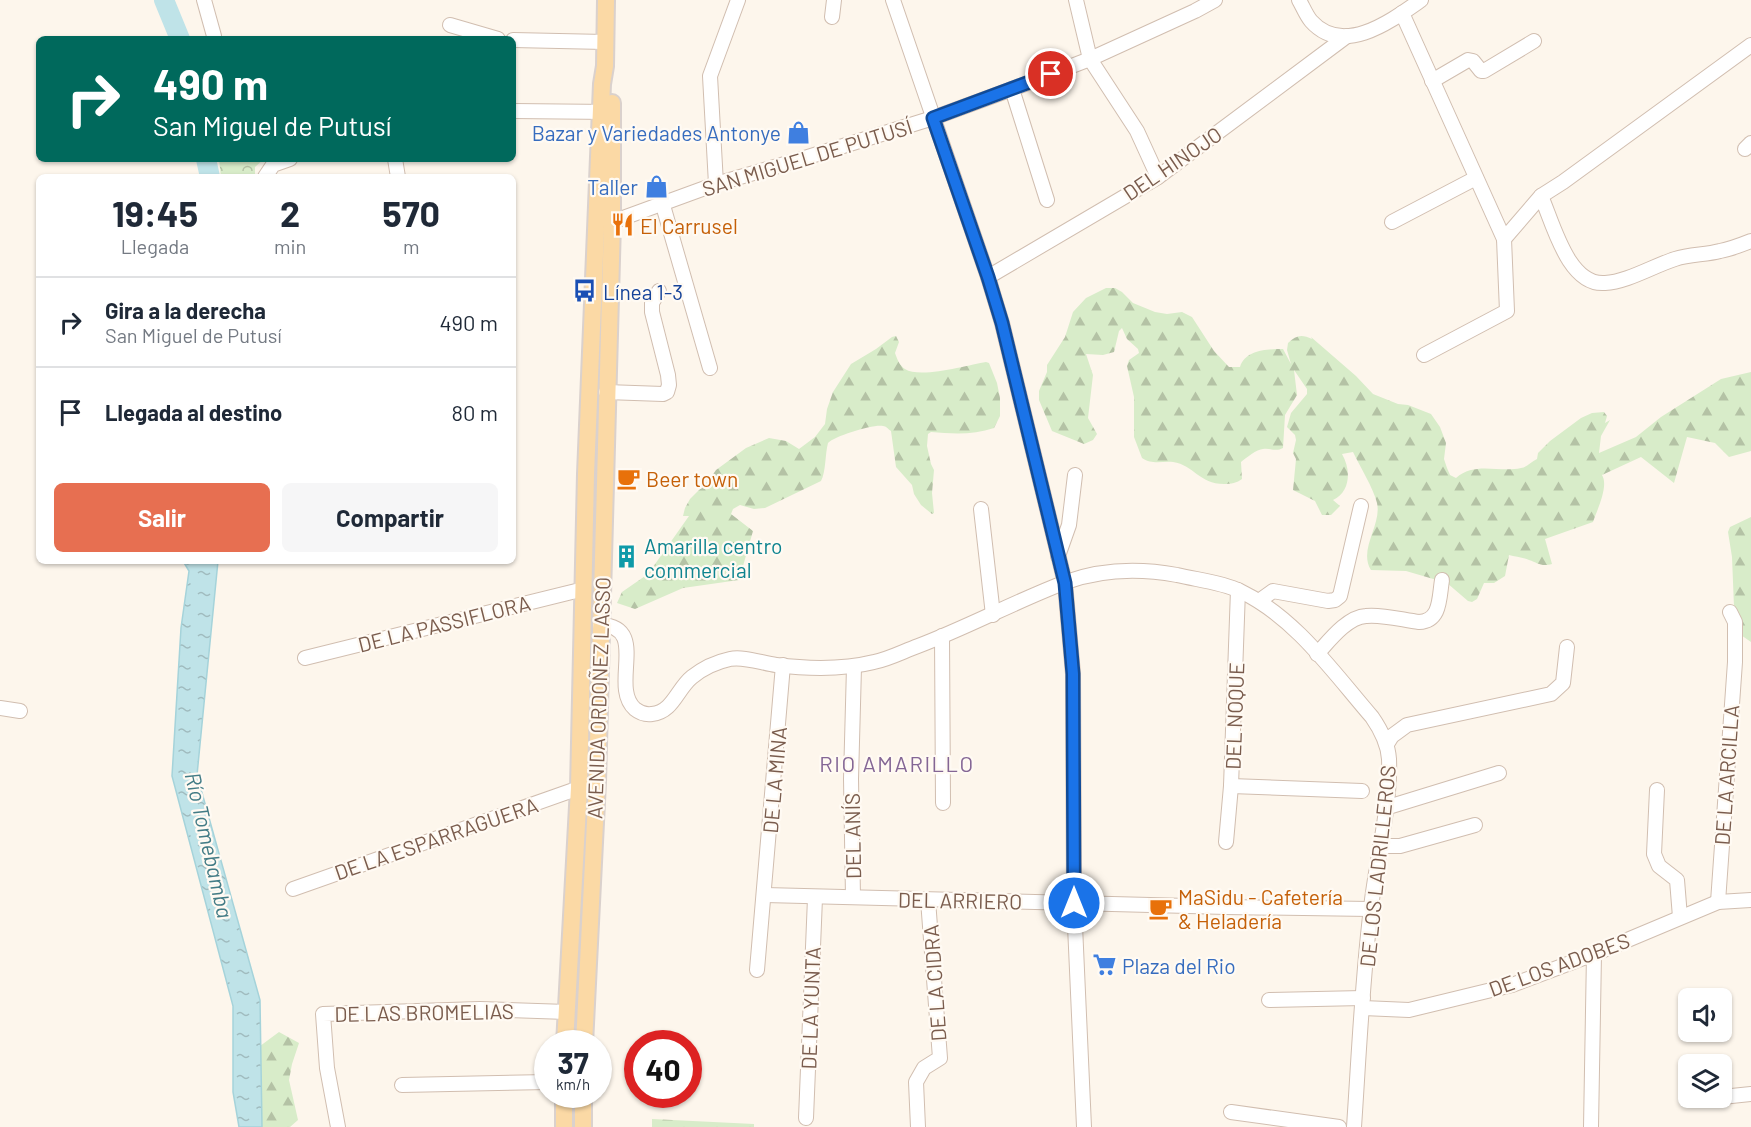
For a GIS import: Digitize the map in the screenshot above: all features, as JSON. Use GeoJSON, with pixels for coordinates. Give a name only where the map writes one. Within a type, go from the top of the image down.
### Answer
{"type":"FeatureCollection","features":[{"type":"Feature","properties":{"kind":"main road","name":"AVENIDA ORDOÑEZ LASSO"},"geometry":{"type":"LineString","coordinates":[[585,1030],[597,782],[606,392],[604,223],[606,112],[602,84],[605,66],[606,0]]}},
{"type":"Feature","properties":{"kind":"main road","name":"AVENIDA ORDOÑEZ LASSO"},"geometry":{"type":"LineString","coordinates":[[566,1030],[579,788],[586,474],[604,223]]}},
{"type":"Feature","properties":{"kind":"main road"},"geometry":{"type":"LineString","coordinates":[[564,1108],[564,1127]]}},
{"type":"Feature","properties":{"kind":"main road"},"geometry":{"type":"LineString","coordinates":[[583,1108],[583,1127]]}},
{"type":"Feature","properties":{"kind":"street"},"geometry":{"type":"LineString","coordinates":[[204,0],[214,36]]}},
{"type":"Feature","properties":{"kind":"street"},"geometry":{"type":"LineString","coordinates":[[716,184],[710,76],[738,0]]}},
{"type":"Feature","properties":{"kind":"street"},"geometry":{"type":"LineString","coordinates":[[832,17],[834,0]]}},
{"type":"Feature","properties":{"kind":"street"},"geometry":{"type":"LineString","coordinates":[[893,0],[1002,323],[1065,583],[1073,674],[1074,903],[1084,1127]]}},
{"type":"Feature","properties":{"kind":"street"},"geometry":{"type":"LineString","coordinates":[[1077,0],[1090,59],[1137,131],[1158,177]]}},
{"type":"Feature","properties":{"kind":"street","name":"SAN MIGUEL DE PUTUSÍ"},"geometry":{"type":"LineString","coordinates":[[604,223],[716,184],[933,118],[1090,59],[1215,0]]}},
{"type":"Feature","properties":{"kind":"street"},"geometry":{"type":"LineString","coordinates":[[1299,0],[1310,20],[1321,29],[1332,35],[1347,36],[1373,30],[1421,0]]}},
{"type":"Feature","properties":{"kind":"street"},"geometry":{"type":"LineString","coordinates":[[1402,13],[1504,238],[1507,311],[1424,355]]}},
{"type":"Feature","properties":{"kind":"street"},"geometry":{"type":"LineString","coordinates":[[450,25],[488,36]]}},
{"type":"Feature","properties":{"kind":"street","name":"DEL HINOJO"},"geometry":{"type":"LineString","coordinates":[[988,277],[1158,177],[1347,36]]}},
{"type":"Feature","properties":{"kind":"street"},"geometry":{"type":"LineString","coordinates":[[516,40],[605,42]]}},
{"type":"Feature","properties":{"kind":"street"},"geometry":{"type":"LineString","coordinates":[[1432,81],[1468,60],[1473,61],[1481,71],[1484,71],[1534,41]]}},
{"type":"Feature","properties":{"kind":"street"},"geometry":{"type":"LineString","coordinates":[[1504,238],[1541,196],[1751,45]]}},
{"type":"Feature","properties":{"kind":"street"},"geometry":{"type":"LineString","coordinates":[[1012,89],[1047,200]]}},
{"type":"Feature","properties":{"kind":"street"},"geometry":{"type":"LineString","coordinates":[[516,111],[606,112]]}},
{"type":"Feature","properties":{"kind":"street"},"geometry":{"type":"LineString","coordinates":[[267,174],[273,165],[282,162]]}},
{"type":"Feature","properties":{"kind":"street"},"geometry":{"type":"LineString","coordinates":[[1392,222],[1476,178]]}},
{"type":"Feature","properties":{"kind":"street"},"geometry":{"type":"LineString","coordinates":[[1541,196],[1567,259],[1579,275],[1592,283],[1606,283],[1674,259],[1691,254],[1719,251],[1751,240]]}},
{"type":"Feature","properties":{"kind":"street"},"geometry":{"type":"LineString","coordinates":[[662,202],[710,368]]}},
{"type":"Feature","properties":{"kind":"street"},"geometry":{"type":"LineString","coordinates":[[606,392],[663,394],[667,392],[668,375],[652,312],[652,303],[659,291]]}},
{"type":"Feature","properties":{"kind":"street"},"geometry":{"type":"LineString","coordinates":[[1058,556],[1069,525],[1076,475]]}},
{"type":"Feature","properties":{"kind":"street"},"geometry":{"type":"LineString","coordinates":[[1260,601],[1273,591],[1328,601],[1340,597],[1361,506]]}},
{"type":"Feature","properties":{"kind":"street"},"geometry":{"type":"LineString","coordinates":[[981,509],[993,615]]}},
{"type":"Feature","properties":{"kind":"street","name":"DE LOS LADRILLEROS"},"geometry":{"type":"LineString","coordinates":[[600,625],[617,628],[623,635],[626,644],[626,692],[632,707],[641,714],[651,715],[662,712],[671,705],[690,678],[710,665],[732,658],[819,669],[854,667],[878,662],[1093,573],[1127,570],[1164,573],[1219,584],[1260,601],[1292,627],[1317,654],[1372,717],[1387,744],[1389,759],[1385,808],[1370,909],[1354,1127]]}},
{"type":"Feature","properties":{"kind":"street"},"geometry":{"type":"LineString","coordinates":[[1317,654],[1358,617],[1367,615],[1419,622],[1426,622],[1433,618],[1437,612],[1442,580]]}},
{"type":"Feature","properties":{"kind":"street","name":"DE LA PASSIFLORA"},"geometry":{"type":"LineString","coordinates":[[305,658],[584,589]]}},
{"type":"Feature","properties":{"kind":"street","name":"DEL NOQUE"},"geometry":{"type":"LineString","coordinates":[[1226,842],[1231,786],[1238,590]]}},
{"type":"Feature","properties":{"kind":"street","name":"DE LA ARCILLA"},"geometry":{"type":"LineString","coordinates":[[1718,902],[1735,662],[1735,622],[1730,612]]}},
{"type":"Feature","properties":{"kind":"street"},"geometry":{"type":"LineString","coordinates":[[942,636],[943,803]]}},
{"type":"Feature","properties":{"kind":"street"},"geometry":{"type":"LineString","coordinates":[[1387,744],[1392,736],[1407,725],[1551,694],[1563,683],[1567,647]]}},
{"type":"Feature","properties":{"kind":"street","name":"DE LA MINA"},"geometry":{"type":"LineString","coordinates":[[757,970],[783,665]]}},
{"type":"Feature","properties":{"kind":"street","name":"DEL ANÍS"},"geometry":{"type":"LineString","coordinates":[[853,897],[851,779],[854,667]]}},
{"type":"Feature","properties":{"kind":"street"},"geometry":{"type":"LineString","coordinates":[[0,708],[20,711]]}},
{"type":"Feature","properties":{"kind":"street"},"geometry":{"type":"LineString","coordinates":[[1385,808],[1499,773]]}},
{"type":"Feature","properties":{"kind":"street"},"geometry":{"type":"LineString","coordinates":[[1231,786],[1362,791]]}},
{"type":"Feature","properties":{"kind":"street","name":"DE LA ESPARRAGUERA"},"geometry":{"type":"LineString","coordinates":[[294,889],[579,788]]}},
{"type":"Feature","properties":{"kind":"street"},"geometry":{"type":"LineString","coordinates":[[1658,790],[1654,854],[1659,866],[1677,880],[1680,917]]}},
{"type":"Feature","properties":{"kind":"street"},"geometry":{"type":"LineString","coordinates":[[1380,846],[1400,846],[1475,825]]}},
{"type":"Feature","properties":{"kind":"street","name":"DEL ARRIERO"},"geometry":{"type":"LineString","coordinates":[[765,895],[1370,909]]}},
{"type":"Feature","properties":{"kind":"street","name":"DE LA YUNTA"},"geometry":{"type":"LineString","coordinates":[[806,1118],[814,897]]}},
{"type":"Feature","properties":{"kind":"street","name":"DE LA CIDRA"},"geometry":{"type":"LineString","coordinates":[[918,1127],[916,1082],[924,1068],[940,1058],[928,900]]}},
{"type":"Feature","properties":{"kind":"street","name":"DE LOS ADOBES"},"geometry":{"type":"LineString","coordinates":[[1269,1000],[1363,1003],[1409,1010],[1512,985],[1594,954],[1718,902],[1751,900]]}},
{"type":"Feature","properties":{"kind":"street"},"geometry":{"type":"LineString","coordinates":[[1591,1127],[1594,954]]}},
{"type":"Feature","properties":{"kind":"street","name":"DE LAS BROMELIAS"},"geometry":{"type":"LineString","coordinates":[[338,1127],[327,1068],[323,1014],[480,1009],[567,1012]]}},
{"type":"Feature","properties":{"kind":"street"},"geometry":{"type":"LineString","coordinates":[[402,1085],[534,1082]]}},
{"type":"Feature","properties":{"kind":"street"},"geometry":{"type":"LineString","coordinates":[[1732,1096],[1751,1094]]}},
{"type":"Feature","properties":{"kind":"street"},"geometry":{"type":"LineString","coordinates":[[1232,1112],[1339,1127]]}},
{"type":"Feature","properties":{"kind":"green space"},"geometry":{"type":"Polygon","coordinates":[[[219,162],[261,162],[255,167],[255,174],[221,174],[219,162]]]}},
{"type":"Feature","properties":{"kind":"green space"},"geometry":{"type":"Polygon","coordinates":[[[1106,288],[1115,288],[1133,303],[1155,312],[1167,314],[1182,312],[1192,317],[1214,351],[1229,367],[1240,367],[1247,357],[1257,352],[1277,349],[1283,349],[1291,364],[1287,350],[1288,343],[1299,336],[1312,339],[1311,337],[1373,394],[1431,414],[1440,427],[1446,443],[1444,459],[1447,468],[1450,475],[1456,478],[1471,470],[1525,467],[1537,459],[1538,453],[1550,441],[1581,418],[1592,413],[1604,412],[1607,416],[1605,423],[1610,420],[1601,436],[1599,453],[1636,437],[1661,417],[1721,379],[1751,372],[1751,451],[1729,457],[1715,443],[1687,437],[1674,483],[1641,457],[1602,475],[1603,492],[1593,522],[1545,539],[1552,564],[1542,565],[1509,555],[1505,576],[1494,583],[1484,583],[1477,599],[1472,602],[1468,601],[1447,583],[1406,571],[1371,570],[1367,554],[1378,511],[1377,503],[1353,452],[1342,454],[1347,466],[1348,480],[1343,492],[1333,500],[1340,506],[1331,515],[1322,515],[1315,501],[1293,490],[1296,459],[1293,453],[1296,440],[1295,435],[1287,427],[1291,413],[1307,394],[1307,389],[1294,370],[1297,395],[1285,415],[1283,448],[1261,449],[1249,456],[1241,462],[1242,479],[1234,483],[1215,483],[1202,478],[1180,464],[1153,462],[1142,458],[1134,437],[1134,397],[1127,366],[1129,360],[1139,353],[1138,349],[1127,339],[1122,328],[1119,331],[1114,352],[1103,355],[1086,354],[1093,375],[1088,418],[1097,434],[1093,440],[1084,444],[1052,431],[1039,400],[1039,391],[1047,372],[1047,365],[1065,337],[1073,312],[1086,298],[1106,288]]]}},
{"type":"Feature","properties":{"kind":"green space"},"geometry":{"type":"Polygon","coordinates":[[[896,336],[899,342],[895,353],[905,369],[921,373],[986,362],[989,363],[997,383],[1000,416],[994,428],[971,433],[931,432],[928,434],[927,446],[934,470],[932,493],[934,513],[932,514],[921,505],[914,494],[912,485],[896,467],[891,431],[883,426],[863,429],[838,437],[828,443],[821,481],[765,508],[754,509],[740,505],[733,509],[731,514],[753,531],[739,580],[683,588],[635,609],[617,603],[622,592],[648,574],[689,516],[683,516],[690,499],[716,470],[746,448],[769,438],[786,441],[799,449],[815,437],[825,424],[833,392],[851,364],[896,336]]]}},
{"type":"Feature","properties":{"kind":"green space"},"geometry":{"type":"Polygon","coordinates":[[[1751,517],[1751,642],[1738,633],[1728,532],[1730,527],[1751,517]]]}},
{"type":"Feature","properties":{"kind":"green space"},"geometry":{"type":"Polygon","coordinates":[[[279,1032],[299,1043],[289,1080],[298,1120],[290,1127],[254,1127],[256,1049],[279,1032]]]}},
{"type":"Feature","properties":{"kind":"green space"},"geometry":{"type":"Polygon","coordinates":[[[652,1119],[754,1124],[754,1127],[652,1127],[652,1119]]]}},
{"type":"Feature","properties":{"kind":"water"},"geometry":{"type":"Polygon","coordinates":[[[185,564],[218,564],[197,775],[260,1000],[262,1127],[239,1127],[233,1092],[233,1006],[172,776],[181,628],[189,571],[185,564]]]}},
{"type":"Feature","properties":{"kind":"waterway","name":"Río Tomebamba"},"geometry":{"type":"LineString","coordinates":[[164,0],[179,36]]}},
{"type":"Feature","properties":{"kind":"waterway","name":"Río Tomebamba"},"geometry":{"type":"LineString","coordinates":[[207,162],[209,174]]}},
{"type":"Feature","properties":{"kind":"place","name":"Bazar y Variedades Antonye"},"geometry":{"type":"Point","coordinates":[799,132]}},
{"type":"Feature","properties":{"kind":"place","name":"Taller"},"geometry":{"type":"Point","coordinates":[656,186]}},
{"type":"Feature","properties":{"kind":"place","name":"El Carrusel"},"geometry":{"type":"Point","coordinates":[622,225]}},
{"type":"Feature","properties":{"kind":"place","name":"Línea 1-3"},"geometry":{"type":"Point","coordinates":[585,291]}},
{"type":"Feature","properties":{"kind":"place","name":"Beer town"},"geometry":{"type":"Point","coordinates":[628,478]}},
{"type":"Feature","properties":{"kind":"place","name":"Amarilla centro commercial"},"geometry":{"type":"Point","coordinates":[626,557]}},
{"type":"Feature","properties":{"kind":"place","name":"MaSidu - Cafetería & Heladería"},"geometry":{"type":"Point","coordinates":[1160,908]}},
{"type":"Feature","properties":{"kind":"place","name":"Plaza del Rio"},"geometry":{"type":"Point","coordinates":[1104,965]}},
{"type":"Feature","properties":{"kind":"district","name":"RIO AMARILLO"},"geometry":{"type":"Point","coordinates":[897,763]}},
{"type":"Feature","properties":{"kind":"route"},"geometry":{"type":"LineString","coordinates":[[1051,74],[933,118],[1002,323],[1065,583],[1073,674],[1074,903]]}}]}
